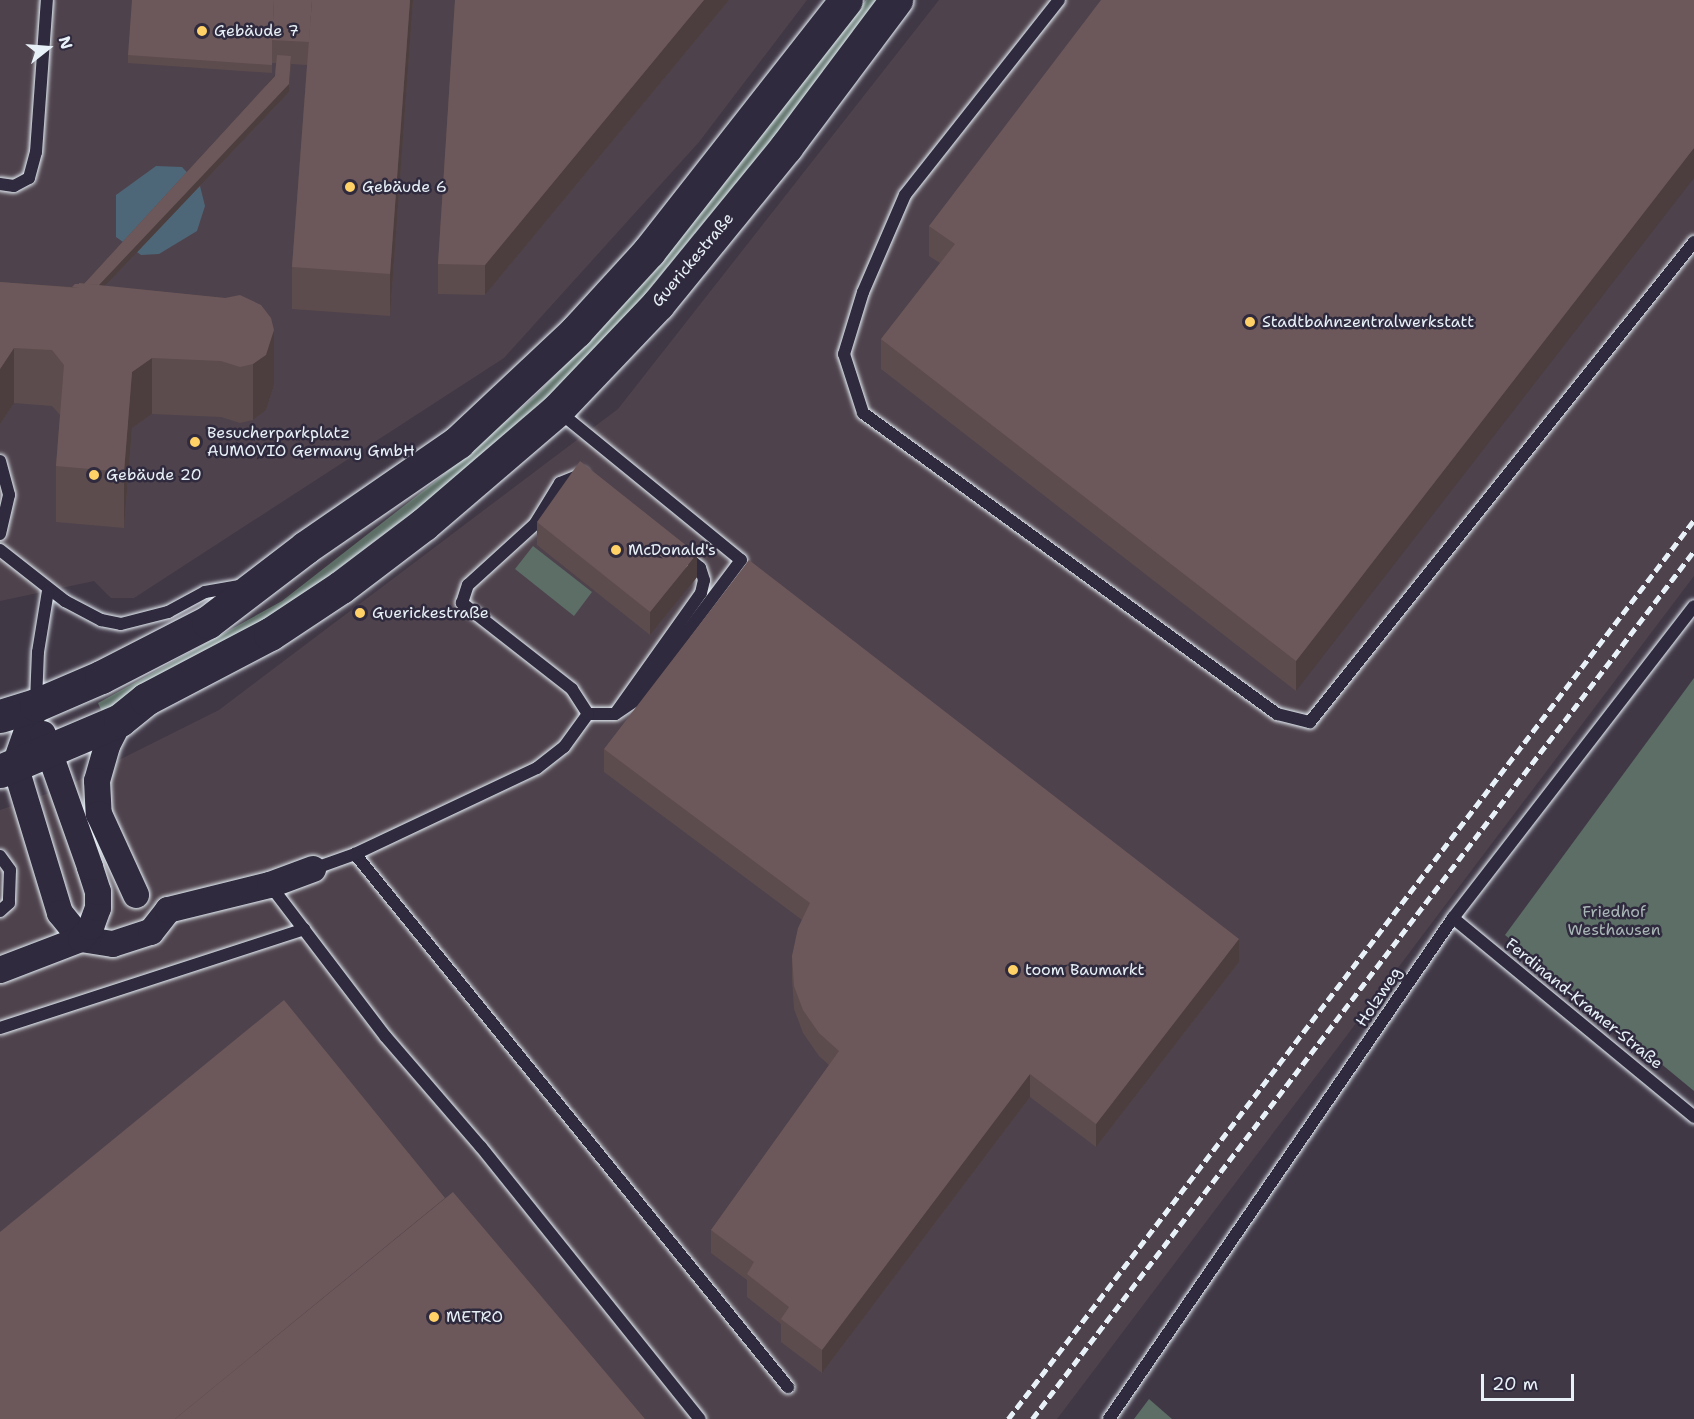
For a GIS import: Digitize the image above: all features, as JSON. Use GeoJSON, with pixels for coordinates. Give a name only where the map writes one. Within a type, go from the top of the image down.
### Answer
{"type":"FeatureCollection","features":[{"type":"Feature","properties":{"kind":"main road"},"geometry":{"type":"LineString","coordinates":[[0,716],[36,705],[208,622],[258,583],[458,442],[576,331],[649,251],[846,0]]}},
{"type":"Feature","properties":{"kind":"main road","name":"Guerickestraße"},"geometry":{"type":"LineString","coordinates":[[7,764],[47,752],[120,720],[146,699],[270,634],[341,587],[424,524],[556,410],[658,304],[786,147],[896,0]]}},
{"type":"Feature","properties":{"kind":"street"},"geometry":{"type":"LineString","coordinates":[[0,970],[81,939],[91,927],[98,909],[98,892],[47,752],[36,705]]}},
{"type":"Feature","properties":{"kind":"street"},"geometry":{"type":"LineString","coordinates":[[36,705],[7,764],[60,913],[81,939],[113,944],[151,932],[168,910],[270,885],[313,869]]}},
{"type":"Feature","properties":{"kind":"street"},"geometry":{"type":"LineString","coordinates":[[120,720],[107,746],[97,781],[99,814],[136,895]]}},
{"type":"Feature","properties":{"kind":"street"},"geometry":{"type":"LineString","coordinates":[[90,867],[107,889],[136,895],[168,910]]}},
{"type":"Feature","properties":{"kind":"lane"},"geometry":{"type":"LineString","coordinates":[[0,184],[14,186],[29,178],[36,152],[47,0]]}},
{"type":"Feature","properties":{"kind":"lane"},"geometry":{"type":"LineString","coordinates":[[1059,0],[905,195],[863,291],[844,354],[863,412],[1277,714],[1310,722],[1694,242]]}},
{"type":"Feature","properties":{"kind":"lane"},"geometry":{"type":"LineString","coordinates":[[556,410],[741,560],[647,687],[615,714],[588,714]]}},
{"type":"Feature","properties":{"kind":"lane"},"geometry":{"type":"LineString","coordinates":[[0,461],[9,495],[0,534]]}},
{"type":"Feature","properties":{"kind":"lane"},"geometry":{"type":"LineString","coordinates":[[588,714],[572,689],[462,603],[468,585],[536,524],[560,483],[575,474],[593,474]]}},
{"type":"Feature","properties":{"kind":"lane"},"geometry":{"type":"LineString","coordinates":[[615,714],[701,593],[704,580],[700,568],[675,548]]}},
{"type":"Feature","properties":{"kind":"lane"},"geometry":{"type":"LineString","coordinates":[[0,550],[48,591],[101,620],[121,624],[168,612],[205,592],[258,583]]}},
{"type":"Feature","properties":{"kind":"lane"},"geometry":{"type":"LineString","coordinates":[[36,705],[38,652],[48,591]]}},
{"type":"Feature","properties":{"kind":"lane","name":"Holzweg"},"geometry":{"type":"LineString","coordinates":[[1109,1419],[1453,918],[1694,606]]}},
{"type":"Feature","properties":{"kind":"lane"},"geometry":{"type":"LineString","coordinates":[[313,869],[355,854],[537,768],[564,747],[588,714]]}},
{"type":"Feature","properties":{"kind":"lane"},"geometry":{"type":"LineString","coordinates":[[355,854],[789,1387]]}},
{"type":"Feature","properties":{"kind":"lane"},"geometry":{"type":"LineString","coordinates":[[0,856],[10,870],[9,903],[0,911]]}},
{"type":"Feature","properties":{"kind":"lane"},"geometry":{"type":"LineString","coordinates":[[270,885],[386,1037],[481,1147],[700,1419]]}},
{"type":"Feature","properties":{"kind":"lane","name":"Ferdinand-Kramer-Straße"},"geometry":{"type":"LineString","coordinates":[[1453,918],[1694,1117]]}},
{"type":"Feature","properties":{"kind":"lane"},"geometry":{"type":"LineString","coordinates":[[0,1028],[304,929]]}},
{"type":"Feature","properties":{"kind":"shaded area"},"geometry":{"type":"Polygon","coordinates":[[[0,0],[807,0],[699,142],[504,358],[134,598],[111,598],[94,581],[0,601],[0,0]]]}},
{"type":"Feature","properties":{"kind":"shaded area"},"geometry":{"type":"Polygon","coordinates":[[[939,0],[1694,0],[1694,576],[1057,1419],[0,1419],[0,810],[61,789],[219,710],[618,409],[939,0]]]}},
{"type":"Feature","properties":{"kind":"green space"},"geometry":{"type":"Polygon","coordinates":[[[866,0],[878,0],[794,112],[627,316],[556,389],[426,502],[319,583],[251,629],[102,712],[98,703],[282,601],[437,480],[534,397],[653,273],[866,0]]]}},
{"type":"Feature","properties":{"kind":"green space"},"geometry":{"type":"Polygon","coordinates":[[[533,546],[592,592],[574,616],[515,569],[533,546]]]}},
{"type":"Feature","properties":{"kind":"green space","name":"Friedhof Westhausen"},"geometry":{"type":"Polygon","coordinates":[[[1694,678],[1694,1091],[1505,935],[1694,678]]]}},
{"type":"Feature","properties":{"kind":"green space"},"geometry":{"type":"Polygon","coordinates":[[[1149,1399],[1172,1419],[1134,1419],[1149,1399]]]}},
{"type":"Feature","properties":{"kind":"water"},"geometry":{"type":"Polygon","coordinates":[[[156,166],[182,167],[200,186],[205,206],[197,231],[159,254],[141,255],[116,237],[116,195],[156,166]]]}},
{"type":"Feature","properties":{"kind":"building","name":"Gebäude 7"},"geometry":{"type":"Polygon","coordinates":[[[132,0],[274,0],[272,65],[128,55],[132,0]]]}},
{"type":"Feature","properties":{"kind":"building"},"geometry":{"type":"Polygon","coordinates":[[[274,0],[312,0],[309,42],[272,40],[274,0]]]}},
{"type":"Feature","properties":{"kind":"building","name":"Gebäude 6"},"geometry":{"type":"Polygon","coordinates":[[[312,0],[410,0],[390,274],[292,267],[312,0]]]}},
{"type":"Feature","properties":{"kind":"building"},"geometry":{"type":"Polygon","coordinates":[[[455,0],[704,0],[485,265],[438,264],[455,0]]]}},
{"type":"Feature","properties":{"kind":"building","name":"Stadtbahnzentralwerkstatt"},"geometry":{"type":"Polygon","coordinates":[[[1101,0],[1694,0],[1694,148],[1296,661],[881,339],[955,244],[929,226],[1101,0]]]}},
{"type":"Feature","properties":{"kind":"building"},"geometry":{"type":"Polygon","coordinates":[[[277,55],[291,56],[289,84],[99,285],[84,284],[275,76],[277,55]]]}},
{"type":"Feature","properties":{"kind":"building"},"geometry":{"type":"Polygon","coordinates":[[[0,282],[79,288],[79,283],[225,298],[240,295],[261,305],[271,318],[274,330],[266,355],[253,364],[240,367],[221,361],[152,358],[132,372],[124,472],[56,466],[64,365],[52,350],[14,348],[0,369],[0,282]]]}},
{"type":"Feature","properties":{"kind":"building"},"geometry":{"type":"Polygon","coordinates":[[[580,461],[697,554],[650,612],[537,522],[580,461]]]}},
{"type":"Feature","properties":{"kind":"building","name":"toom Baumarkt"},"geometry":{"type":"Polygon","coordinates":[[[749,560],[1239,939],[1096,1124],[1030,1074],[822,1350],[781,1319],[789,1307],[747,1274],[754,1262],[711,1230],[839,1051],[819,1033],[803,1010],[794,986],[792,956],[798,928],[810,903],[604,749],[749,560]]]}},
{"type":"Feature","properties":{"kind":"building"},"geometry":{"type":"Polygon","coordinates":[[[284,1000],[445,1198],[175,1419],[0,1419],[0,1232],[284,1000]]]}},
{"type":"Feature","properties":{"kind":"building","name":"METRO"},"geometry":{"type":"Polygon","coordinates":[[[453,1192],[645,1419],[175,1419],[453,1192]]]}},
{"type":"Feature","properties":{"kind":"railway"},"geometry":{"type":"LineString","coordinates":[[1008,1419],[1694,520]]}},
{"type":"Feature","properties":{"kind":"railway"},"geometry":{"type":"LineString","coordinates":[[1032,1419],[1694,551]]}},
{"type":"Feature","properties":{"kind":"place","name":"Gebäude 7"},"geometry":{"type":"Point","coordinates":[202,31]}},
{"type":"Feature","properties":{"kind":"place","name":"Gebäude 6"},"geometry":{"type":"Point","coordinates":[350,187]}},
{"type":"Feature","properties":{"kind":"place","name":"Stadtbahnzentralwerkstatt"},"geometry":{"type":"Point","coordinates":[1250,322]}},
{"type":"Feature","properties":{"kind":"place","name":"Besucherparkplatz AUMOVIO Germany GmbH"},"geometry":{"type":"Point","coordinates":[195,442]}},
{"type":"Feature","properties":{"kind":"place","name":"Gebäude 20"},"geometry":{"type":"Point","coordinates":[94,475]}},
{"type":"Feature","properties":{"kind":"place","name":"McDonald's"},"geometry":{"type":"Point","coordinates":[616,550]}},
{"type":"Feature","properties":{"kind":"place","name":"Guerickestraße"},"geometry":{"type":"Point","coordinates":[360,613]}},
{"type":"Feature","properties":{"kind":"place","name":"toom Baumarkt"},"geometry":{"type":"Point","coordinates":[1013,970]}},
{"type":"Feature","properties":{"kind":"place","name":"METRO"},"geometry":{"type":"Point","coordinates":[434,1317]}}]}
